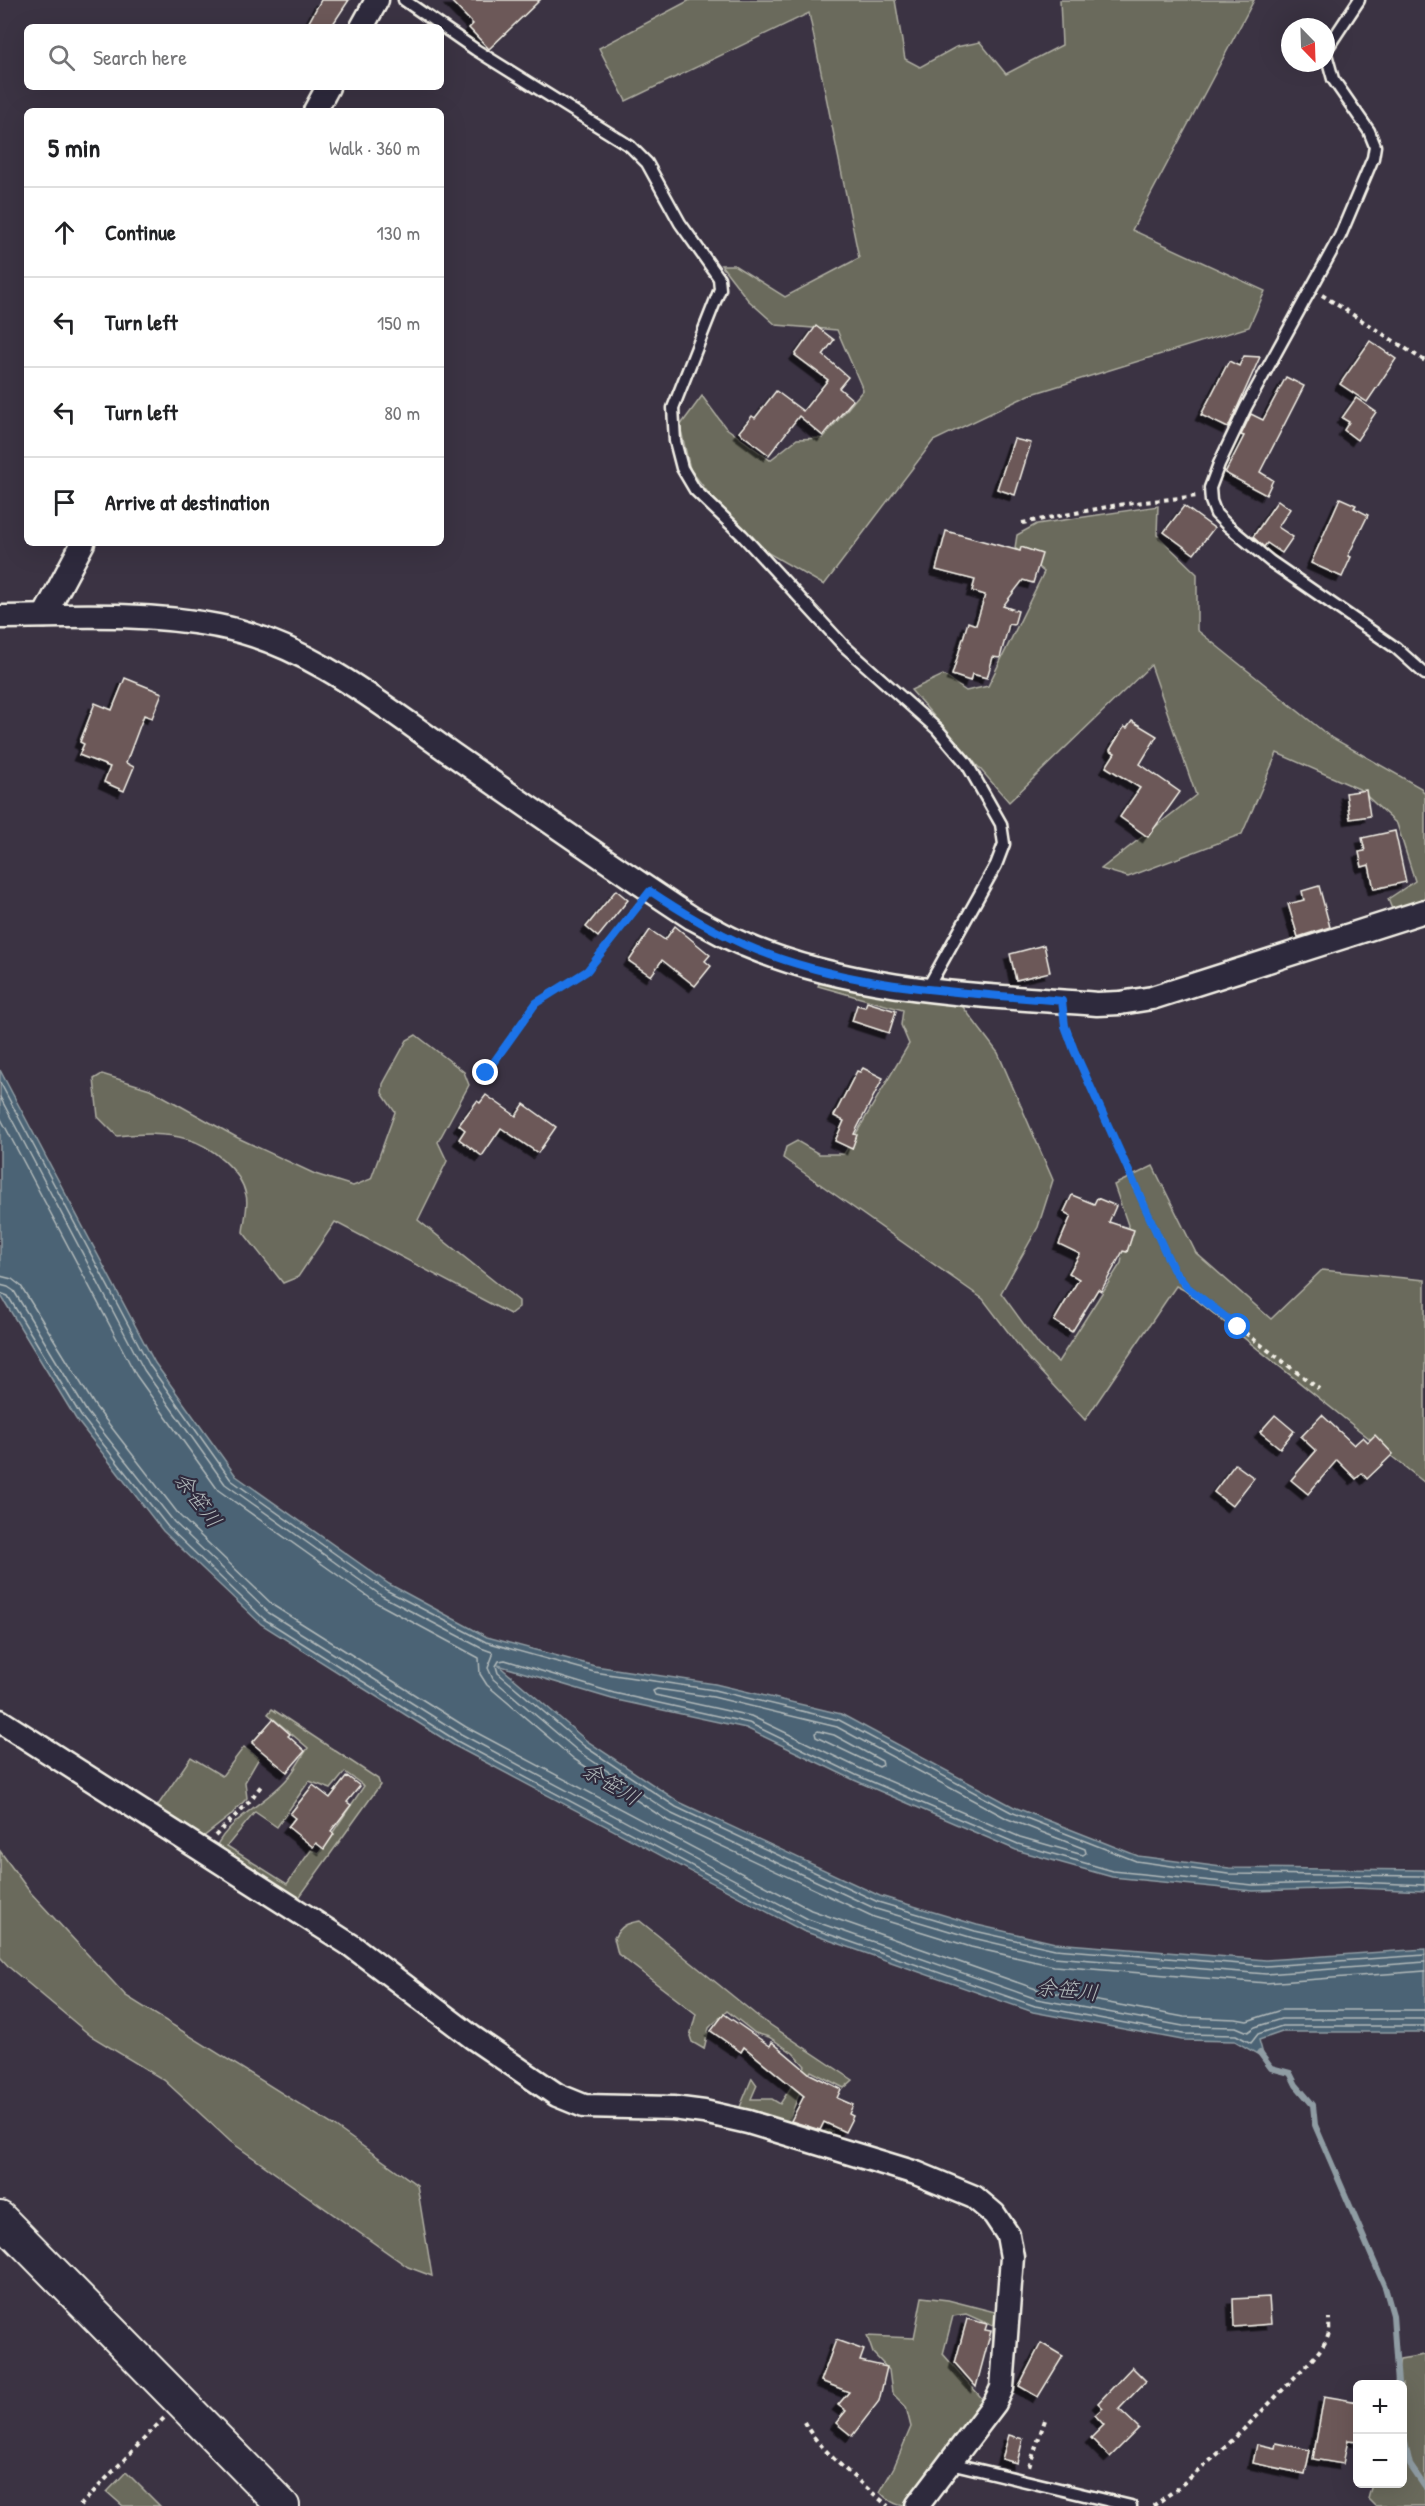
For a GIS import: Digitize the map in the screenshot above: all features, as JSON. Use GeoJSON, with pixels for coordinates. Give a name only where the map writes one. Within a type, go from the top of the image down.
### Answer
{"type":"FeatureCollection","features":[{"type":"Feature","properties":{"kind":"street"},"geometry":{"type":"LineString","coordinates":[[364,24],[377,0]]}},
{"type":"Feature","properties":{"kind":"street"},"geometry":{"type":"LineString","coordinates":[[317,108],[326,90]]}},
{"type":"Feature","properties":{"kind":"street"},"geometry":{"type":"LineString","coordinates":[[44,616],[81,546]]}},
{"type":"Feature","properties":{"kind":"street"},"geometry":{"type":"LineString","coordinates":[[0,617],[158,619],[219,626],[274,643],[328,670],[382,705],[692,918],[746,946],[809,967],[868,981],[927,990],[1062,1001],[1120,1003],[1152,998],[1425,911]]}},
{"type":"Feature","properties":{"kind":"street"},"geometry":{"type":"LineString","coordinates":[[0,1721],[352,1946],[472,2037],[557,2095],[584,2106],[673,2108],[748,2122],[916,2173],[974,2197],[994,2214],[1008,2235],[1012,2257],[1002,2388],[995,2403],[917,2506]]}},
{"type":"Feature","properties":{"kind":"street"},"geometry":{"type":"LineString","coordinates":[[0,2218],[283,2506]]}},
{"type":"Feature","properties":{"kind":"lane"},"geometry":{"type":"LineString","coordinates":[[404,0],[439,24]]}},
{"type":"Feature","properties":{"kind":"lane"},"geometry":{"type":"LineString","coordinates":[[1335,38],[1359,0]]}},
{"type":"Feature","properties":{"kind":"lane"},"geometry":{"type":"LineString","coordinates":[[444,28],[630,146],[647,163],[680,223],[718,278],[720,289],[673,408],[675,441],[682,468],[695,490],[742,535],[844,645],[937,729],[967,764],[1001,824],[1004,844],[996,865],[927,990]]}},
{"type":"Feature","properties":{"kind":"lane"},"geometry":{"type":"LineString","coordinates":[[1331,72],[1333,79],[1369,131],[1375,146],[1365,180],[1340,236],[1313,289],[1246,407],[1219,464],[1210,488],[1211,495],[1216,514],[1228,526],[1270,561],[1396,648],[1425,674]]}},
{"type":"Feature","properties":{"kind":"lane"},"geometry":{"type":"LineString","coordinates":[[949,2463],[1131,2506]]}},
{"type":"Feature","properties":{"kind":"path"},"geometry":{"type":"LineString","coordinates":[[1313,289],[1425,361]]}},
{"type":"Feature","properties":{"kind":"path"},"geometry":{"type":"LineString","coordinates":[[1022,523],[1118,505],[1211,495]]}},
{"type":"Feature","properties":{"kind":"path"},"geometry":{"type":"LineString","coordinates":[[486,1073],[536,1003],[587,971],[650,891]]}},
{"type":"Feature","properties":{"kind":"path"},"geometry":{"type":"LineString","coordinates":[[1062,1001],[1065,1026],[1074,1050],[1173,1269],[1187,1287],[1202,1300],[1319,1389]]}},
{"type":"Feature","properties":{"kind":"path"},"geometry":{"type":"LineString","coordinates":[[202,1850],[248,1803],[261,1786]]}},
{"type":"Feature","properties":{"kind":"path"},"geometry":{"type":"LineString","coordinates":[[1153,2506],[1179,2488],[1236,2439],[1283,2389],[1328,2337],[1329,2318]]}},
{"type":"Feature","properties":{"kind":"path"},"geometry":{"type":"LineString","coordinates":[[80,2506],[180,2401]]}},
{"type":"Feature","properties":{"kind":"path"},"geometry":{"type":"LineString","coordinates":[[1025,2480],[1045,2420]]}},
{"type":"Feature","properties":{"kind":"path"},"geometry":{"type":"LineString","coordinates":[[804,2422],[846,2469],[888,2506]]}},
{"type":"Feature","properties":{"kind":"green space"},"geometry":{"type":"Polygon","coordinates":[[[690,0],[895,0],[905,59],[920,67],[956,47],[980,42],[1006,74],[1062,45],[1060,0],[1254,0],[1132,230],[1265,291],[1249,327],[1029,395],[933,441],[824,585],[763,550],[709,494],[690,469],[680,426],[702,396],[725,427],[770,460],[797,439],[823,438],[863,390],[837,330],[776,325],[748,300],[721,265],[734,265],[785,297],[859,258],[809,13],[626,101],[599,48],[690,0]]]}},
{"type":"Feature","properties":{"kind":"green space"},"geometry":{"type":"Polygon","coordinates":[[[1158,506],[1157,535],[1197,574],[1197,630],[1329,736],[1421,788],[1425,794],[1425,903],[1394,914],[1388,899],[1415,881],[1397,824],[1359,789],[1277,753],[1242,834],[1128,877],[1101,869],[1196,795],[1151,665],[1009,802],[911,690],[943,675],[966,691],[988,686],[1044,572],[1015,548],[1017,535],[1037,524],[1158,506]]]}},
{"type":"Feature","properties":{"kind":"green space"},"geometry":{"type":"Polygon","coordinates":[[[822,977],[960,1003],[998,1053],[1053,1180],[1038,1227],[1001,1293],[1039,1345],[1058,1362],[1121,1263],[1128,1225],[1114,1185],[1153,1166],[1196,1253],[1271,1319],[1322,1270],[1425,1280],[1425,1483],[1184,1290],[1176,1286],[1085,1420],[1027,1357],[983,1299],[783,1158],[786,1147],[797,1141],[819,1154],[844,1154],[909,1044],[901,1025],[903,1010],[818,986],[822,977]]]}},
{"type":"Feature","properties":{"kind":"green space"},"geometry":{"type":"Polygon","coordinates":[[[416,1035],[464,1072],[469,1085],[438,1142],[447,1161],[418,1220],[519,1301],[519,1307],[510,1314],[335,1222],[298,1277],[283,1283],[243,1232],[247,1208],[246,1195],[238,1177],[223,1160],[196,1142],[170,1135],[117,1136],[98,1117],[94,1079],[102,1074],[150,1089],[238,1138],[315,1174],[353,1186],[371,1179],[395,1112],[382,1093],[383,1084],[407,1040],[416,1035]]]}},
{"type":"Feature","properties":{"kind":"green space"},"geometry":{"type":"Polygon","coordinates":[[[272,1709],[378,1779],[380,1785],[298,1899],[216,1847],[239,1819],[287,1779],[308,1748],[268,1714],[272,1709]],[[345,1772],[331,1789],[309,1781],[277,1827],[255,1812],[227,1846],[287,1884],[311,1850],[319,1853],[364,1786],[345,1772]]]}},
{"type":"Feature","properties":{"kind":"green space"},"geometry":{"type":"Polygon","coordinates":[[[244,1747],[259,1758],[245,1782],[247,1798],[230,1816],[203,1837],[156,1808],[191,1757],[222,1776],[244,1747]]]}},
{"type":"Feature","properties":{"kind":"green space"},"geometry":{"type":"Polygon","coordinates":[[[0,1851],[30,1892],[126,1996],[333,2125],[417,2185],[432,2276],[408,2267],[231,2142],[164,2080],[91,2036],[10,1968],[0,1957],[0,1851]]]}},
{"type":"Feature","properties":{"kind":"green space"},"geometry":{"type":"Polygon","coordinates":[[[640,1921],[760,2018],[853,2080],[844,2088],[811,2071],[802,2086],[789,2121],[818,2136],[826,2130],[832,2131],[827,2143],[660,2101],[663,2095],[740,2107],[752,2078],[757,2085],[751,2099],[772,2099],[780,2104],[805,2066],[793,2053],[769,2037],[755,2033],[727,2011],[709,2028],[704,2049],[692,2042],[690,2036],[696,2014],[618,1954],[614,1938],[624,1926],[640,1921]]]}},
{"type":"Feature","properties":{"kind":"green space"},"geometry":{"type":"Polygon","coordinates":[[[922,2297],[948,2300],[999,2313],[998,2357],[992,2362],[993,2326],[966,2314],[953,2316],[943,2354],[986,2403],[906,2506],[902,2506],[892,2502],[880,2492],[894,2467],[911,2427],[906,2407],[892,2393],[889,2370],[873,2353],[867,2336],[914,2338],[922,2297]]]}},
{"type":"Feature","properties":{"kind":"green space"},"geometry":{"type":"Polygon","coordinates":[[[1425,2355],[1425,2506],[1375,2506],[1368,2499],[1371,2488],[1407,2488],[1407,2380],[1396,2380],[1400,2359],[1425,2355]]]}},
{"type":"Feature","properties":{"kind":"green space"},"geometry":{"type":"Polygon","coordinates":[[[126,2472],[160,2506],[123,2506],[107,2492],[126,2472]]]}},
{"type":"Feature","properties":{"kind":"water","name":"余笹川"},"geometry":{"type":"Polygon","coordinates":[[[0,1070],[155,1363],[236,1476],[389,1584],[487,1637],[595,1666],[715,1684],[841,1714],[1014,1807],[1138,1856],[1229,1868],[1425,1870],[1425,1891],[1355,1888],[1253,1891],[1112,1877],[1016,1850],[854,1780],[746,1728],[612,1699],[498,1665],[587,1741],[679,1802],[880,1896],[977,1925],[1055,1943],[1266,1960],[1425,1949],[1425,2032],[1282,2032],[1259,2040],[1264,2058],[1235,2041],[1182,2040],[1033,2012],[803,1931],[455,1746],[261,1624],[163,1531],[76,1419],[0,1294],[0,1070]]]}},
{"type":"Feature","properties":{"kind":"building"},"geometry":{"type":"Polygon","coordinates":[[[321,0],[349,0],[333,24],[309,22],[321,0]]]}},
{"type":"Feature","properties":{"kind":"building"},"geometry":{"type":"Polygon","coordinates":[[[450,0],[540,0],[489,49],[469,28],[473,24],[450,0]]]}},
{"type":"Feature","properties":{"kind":"building"},"geometry":{"type":"Polygon","coordinates":[[[816,326],[834,340],[823,355],[848,377],[839,388],[853,400],[823,436],[799,416],[769,455],[739,432],[752,416],[755,418],[776,391],[803,411],[828,380],[795,355],[816,326]]]}},
{"type":"Feature","properties":{"kind":"building"},"geometry":{"type":"Polygon","coordinates":[[[1370,341],[1396,359],[1367,402],[1340,384],[1370,341]]]}},
{"type":"Feature","properties":{"kind":"building"},"geometry":{"type":"Polygon","coordinates":[[[1244,356],[1260,357],[1228,428],[1201,415],[1229,361],[1239,366],[1244,356]]]}},
{"type":"Feature","properties":{"kind":"building"},"geometry":{"type":"Polygon","coordinates":[[[1286,377],[1304,386],[1260,472],[1273,480],[1266,495],[1225,473],[1244,436],[1241,435],[1251,414],[1263,420],[1286,377]]]}},
{"type":"Feature","properties":{"kind":"building"},"geometry":{"type":"Polygon","coordinates":[[[1356,398],[1376,412],[1357,440],[1344,430],[1349,422],[1342,418],[1356,398]]]}},
{"type":"Feature","properties":{"kind":"building"},"geometry":{"type":"Polygon","coordinates":[[[1014,439],[1031,443],[1015,495],[997,489],[1014,439]]]}},
{"type":"Feature","properties":{"kind":"building"},"geometry":{"type":"Polygon","coordinates":[[[1340,498],[1356,505],[1354,508],[1368,515],[1348,556],[1351,557],[1342,577],[1311,563],[1340,498]]]}},
{"type":"Feature","properties":{"kind":"building"},"geometry":{"type":"Polygon","coordinates":[[[1278,500],[1290,509],[1278,527],[1293,537],[1282,553],[1267,543],[1264,547],[1253,537],[1278,500]]]}},
{"type":"Feature","properties":{"kind":"building"},"geometry":{"type":"Polygon","coordinates":[[[1184,506],[1214,528],[1194,554],[1164,532],[1184,506]]]}},
{"type":"Feature","properties":{"kind":"building"},"geometry":{"type":"Polygon","coordinates":[[[946,531],[1020,551],[1021,547],[1042,554],[1033,583],[1023,580],[1003,606],[1018,611],[1014,625],[1009,624],[1000,658],[993,657],[987,678],[972,674],[970,681],[952,675],[968,622],[976,625],[985,595],[972,591],[975,580],[936,570],[946,531]]]}},
{"type":"Feature","properties":{"kind":"building"},"geometry":{"type":"Polygon","coordinates":[[[125,678],[162,693],[152,718],[144,715],[126,763],[134,767],[124,791],[104,782],[110,767],[79,755],[84,744],[80,742],[95,703],[112,710],[125,678]]]}},
{"type":"Feature","properties":{"kind":"building"},"geometry":{"type":"Polygon","coordinates":[[[1132,721],[1157,736],[1140,764],[1180,792],[1148,837],[1120,817],[1140,788],[1106,767],[1115,753],[1110,750],[1124,727],[1127,728],[1132,721]]]}},
{"type":"Feature","properties":{"kind":"building"},"geometry":{"type":"Polygon","coordinates":[[[1366,790],[1370,816],[1350,819],[1346,793],[1366,790]]]}},
{"type":"Feature","properties":{"kind":"building"},"geometry":{"type":"Polygon","coordinates":[[[1395,831],[1406,882],[1374,889],[1369,865],[1362,867],[1359,852],[1365,851],[1362,838],[1395,831]]]}},
{"type":"Feature","properties":{"kind":"building"},"geometry":{"type":"Polygon","coordinates":[[[1319,886],[1330,927],[1298,937],[1288,904],[1304,900],[1302,891],[1319,886]]]}},
{"type":"Feature","properties":{"kind":"building"},"geometry":{"type":"Polygon","coordinates":[[[616,890],[628,900],[598,937],[586,927],[616,890]]]}},
{"type":"Feature","properties":{"kind":"building"},"geometry":{"type":"Polygon","coordinates":[[[675,926],[710,955],[705,961],[711,966],[695,986],[662,960],[651,976],[629,961],[650,930],[665,940],[675,926]]]}},
{"type":"Feature","properties":{"kind":"building"},"geometry":{"type":"Polygon","coordinates":[[[1044,945],[1050,972],[1016,980],[1010,954],[1044,945]]]}},
{"type":"Feature","properties":{"kind":"building"},"geometry":{"type":"Polygon","coordinates":[[[867,1002],[896,1011],[889,1033],[852,1021],[857,1005],[865,1007],[867,1002]]]}},
{"type":"Feature","properties":{"kind":"building"},"geometry":{"type":"Polygon","coordinates":[[[863,1068],[883,1078],[854,1134],[857,1135],[852,1149],[835,1141],[844,1121],[834,1116],[857,1071],[860,1072],[863,1068]]]}},
{"type":"Feature","properties":{"kind":"building"},"geometry":{"type":"Polygon","coordinates":[[[486,1095],[516,1116],[524,1104],[556,1127],[538,1153],[501,1128],[482,1156],[459,1139],[465,1130],[459,1125],[477,1101],[480,1103],[486,1095]]]}},
{"type":"Feature","properties":{"kind":"building"},"geometry":{"type":"Polygon","coordinates":[[[1072,1195],[1094,1204],[1097,1198],[1116,1206],[1109,1222],[1134,1230],[1127,1252],[1123,1251],[1101,1291],[1098,1289],[1072,1332],[1054,1321],[1079,1279],[1069,1273],[1080,1254],[1059,1244],[1071,1216],[1064,1212],[1072,1195]]]}},
{"type":"Feature","properties":{"kind":"building"},"geometry":{"type":"Polygon","coordinates":[[[1275,1415],[1294,1431],[1280,1448],[1260,1432],[1275,1415]]]}},
{"type":"Feature","properties":{"kind":"building"},"geometry":{"type":"Polygon","coordinates":[[[1322,1415],[1354,1445],[1363,1437],[1368,1442],[1375,1435],[1393,1454],[1367,1479],[1362,1473],[1356,1479],[1337,1460],[1308,1494],[1291,1480],[1316,1451],[1301,1437],[1322,1415]]]}},
{"type":"Feature","properties":{"kind":"building"},"geometry":{"type":"Polygon","coordinates":[[[1235,1464],[1254,1478],[1232,1506],[1214,1492],[1235,1464]]]}},
{"type":"Feature","properties":{"kind":"building"},"geometry":{"type":"Polygon","coordinates":[[[273,1719],[305,1751],[287,1772],[252,1743],[273,1719]]]}},
{"type":"Feature","properties":{"kind":"building"},"geometry":{"type":"Polygon","coordinates":[[[347,1776],[360,1786],[347,1802],[351,1805],[331,1831],[334,1834],[324,1849],[316,1843],[313,1847],[288,1827],[295,1818],[290,1814],[313,1785],[330,1798],[347,1776]]]}},
{"type":"Feature","properties":{"kind":"building"},"geometry":{"type":"Polygon","coordinates":[[[724,2014],[770,2046],[772,2042],[810,2074],[841,2089],[837,2098],[853,2105],[849,2114],[853,2116],[845,2132],[824,2122],[820,2130],[791,2121],[804,2096],[744,2047],[741,2052],[711,2031],[724,2014]]]}},
{"type":"Feature","properties":{"kind":"building"},"geometry":{"type":"Polygon","coordinates":[[[1269,2297],[1271,2324],[1234,2327],[1233,2299],[1269,2297]]]}},
{"type":"Feature","properties":{"kind":"building"},"geometry":{"type":"Polygon","coordinates":[[[967,2319],[987,2324],[985,2330],[991,2331],[976,2387],[955,2363],[967,2319]]]}},
{"type":"Feature","properties":{"kind":"building"},"geometry":{"type":"Polygon","coordinates":[[[836,2340],[864,2350],[860,2361],[887,2367],[879,2401],[852,2436],[836,2423],[846,2411],[838,2405],[849,2392],[821,2381],[836,2340]]]}},
{"type":"Feature","properties":{"kind":"building"},"geometry":{"type":"Polygon","coordinates":[[[1041,2343],[1063,2356],[1038,2397],[1019,2386],[1041,2343]]]}},
{"type":"Feature","properties":{"kind":"building"},"geometry":{"type":"Polygon","coordinates":[[[1132,2367],[1146,2381],[1119,2409],[1139,2428],[1110,2457],[1091,2438],[1104,2425],[1095,2415],[1103,2408],[1098,2403],[1132,2367]]]}},
{"type":"Feature","properties":{"kind":"building"},"geometry":{"type":"Polygon","coordinates":[[[1324,2396],[1353,2401],[1353,2440],[1348,2440],[1343,2464],[1313,2459],[1324,2396]]]}},
{"type":"Feature","properties":{"kind":"building"},"geometry":{"type":"Polygon","coordinates":[[[1009,2435],[1023,2439],[1017,2463],[1002,2459],[1009,2435]]]}},
{"type":"Feature","properties":{"kind":"building"},"geometry":{"type":"Polygon","coordinates":[[[1276,2443],[1310,2450],[1305,2474],[1253,2463],[1257,2444],[1275,2448],[1276,2443]]]}},
{"type":"Feature","properties":{"kind":"waterway"},"geometry":{"type":"LineString","coordinates":[[1260,2053],[1271,2068],[1290,2073],[1296,2085],[1313,2105],[1315,2125],[1385,2287],[1393,2315],[1398,2380]]}},
{"type":"Feature","properties":{"kind":"waterway"},"geometry":{"type":"LineString","coordinates":[[1403,2434],[1410,2465],[1425,2487]]}},
{"type":"Feature","properties":{"kind":"route"},"geometry":{"type":"LineString","coordinates":[[486,1073],[536,1003],[587,971],[650,891],[692,918],[746,946],[809,967],[868,981],[927,990],[1062,1001],[1065,1026],[1074,1050],[1173,1269],[1187,1287],[1238,1327]]}}]}
